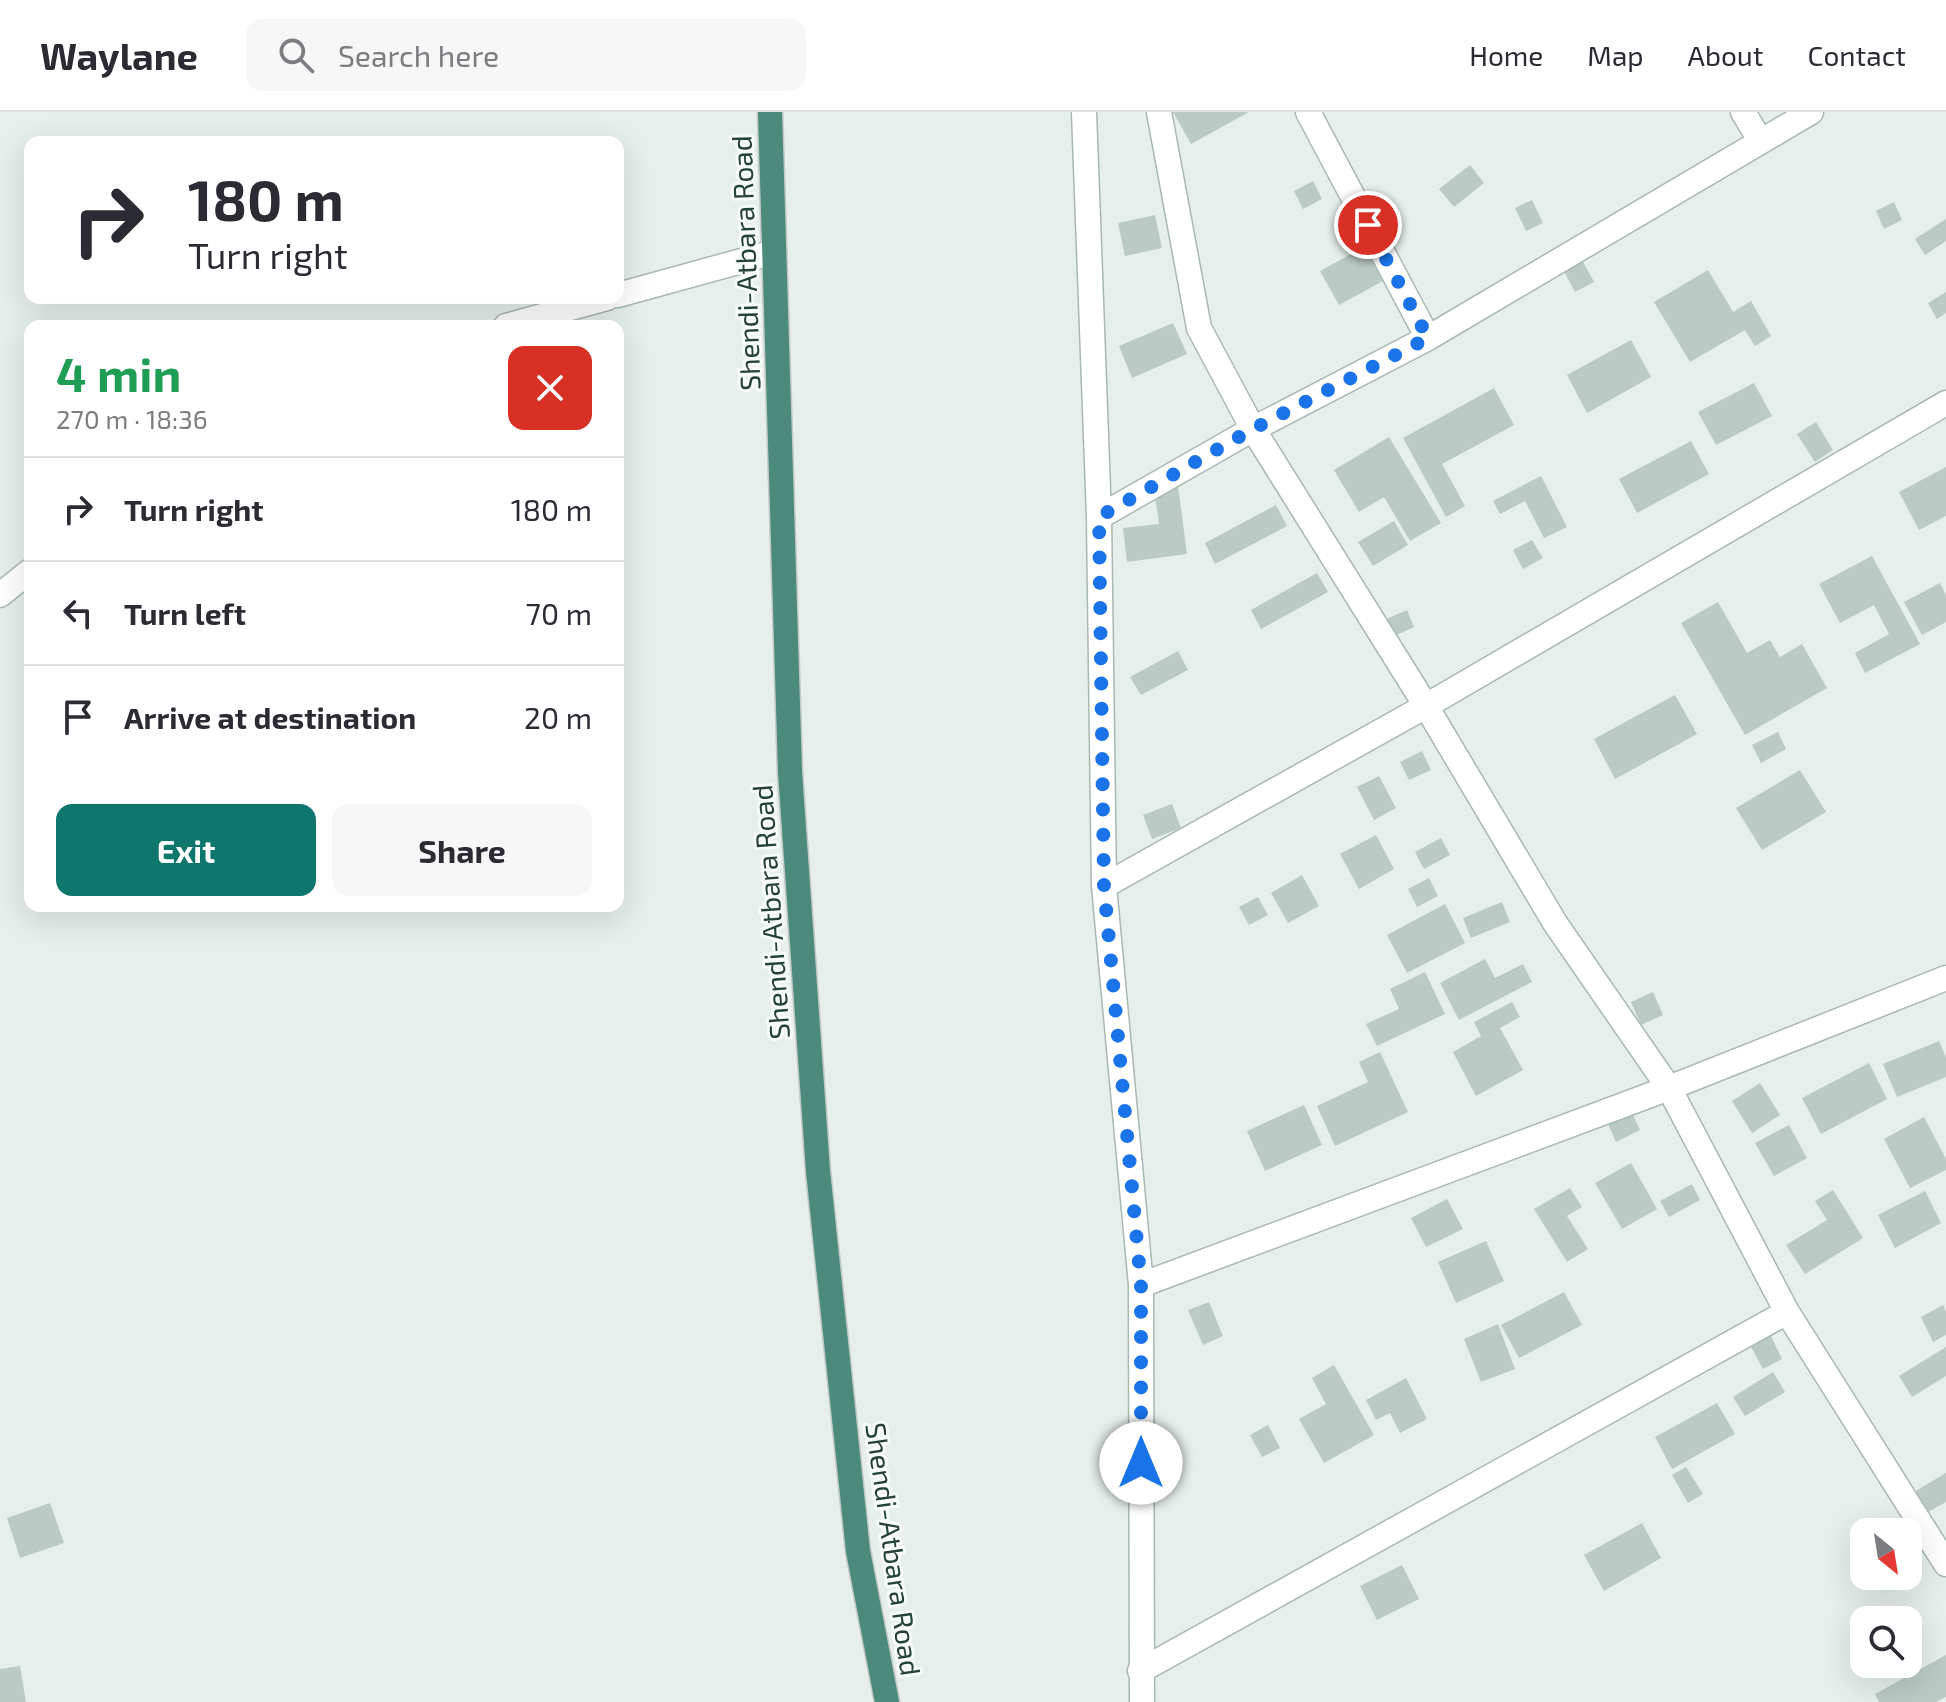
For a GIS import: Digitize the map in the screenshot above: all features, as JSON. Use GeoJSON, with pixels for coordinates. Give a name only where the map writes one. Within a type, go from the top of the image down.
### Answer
{"type":"FeatureCollection","features":[{"type":"Feature","properties":{"kind":"highway","name":"Shendi-Atbara Road"},"geometry":{"type":"LineString","coordinates":[[770,112],[790,772],[817,1156],[858,1551],[887,1702]]}},
{"type":"Feature","properties":{"kind":"street"},"geometry":{"type":"LineString","coordinates":[[1159,112],[1199,328],[1253,429],[1426,706],[1555,923],[1669,1088],[1787,1312],[1946,1564]]}},
{"type":"Feature","properties":{"kind":"street"},"geometry":{"type":"LineString","coordinates":[[1308,112],[1428,338]]}},
{"type":"Feature","properties":{"kind":"street"},"geometry":{"type":"LineString","coordinates":[[1743,112],[1760,140]]}},
{"type":"Feature","properties":{"kind":"street"},"geometry":{"type":"LineString","coordinates":[[1099,517],[1253,429],[1428,338],[1811,112]]}},
{"type":"Feature","properties":{"kind":"street"},"geometry":{"type":"LineString","coordinates":[[1086,113],[1099,517],[1104,886],[1141,1285],[1142,1702]]}},
{"type":"Feature","properties":{"kind":"street"},"geometry":{"type":"LineString","coordinates":[[624,293],[774,252]]}},
{"type":"Feature","properties":{"kind":"street"},"geometry":{"type":"LineString","coordinates":[[528,320],[585,304]]}},
{"type":"Feature","properties":{"kind":"street"},"geometry":{"type":"LineString","coordinates":[[1104,886],[1426,706],[1946,403]]}},
{"type":"Feature","properties":{"kind":"street"},"geometry":{"type":"LineString","coordinates":[[0,595],[24,576]]}},
{"type":"Feature","properties":{"kind":"street"},"geometry":{"type":"LineString","coordinates":[[1141,1285],[1669,1088],[1946,978]]}},
{"type":"Feature","properties":{"kind":"street"},"geometry":{"type":"LineString","coordinates":[[1140,1671],[1787,1312]]}},
{"type":"Feature","properties":{"kind":"building"},"geometry":{"type":"Polygon","coordinates":[[[1173,112],[1249,112],[1191,144],[1173,112]]]}},
{"type":"Feature","properties":{"kind":"building"},"geometry":{"type":"Polygon","coordinates":[[[1470,165],[1484,183],[1454,207],[1439,189],[1470,165]]]}},
{"type":"Feature","properties":{"kind":"building"},"geometry":{"type":"Polygon","coordinates":[[[1313,181],[1322,199],[1303,209],[1294,191],[1313,181]]]}},
{"type":"Feature","properties":{"kind":"building"},"geometry":{"type":"Polygon","coordinates":[[[1532,200],[1543,223],[1526,231],[1515,208],[1532,200]]]}},
{"type":"Feature","properties":{"kind":"building"},"geometry":{"type":"Polygon","coordinates":[[[1894,202],[1902,220],[1884,229],[1876,211],[1894,202]]]}},
{"type":"Feature","properties":{"kind":"building"},"geometry":{"type":"Polygon","coordinates":[[[1155,215],[1162,248],[1125,256],[1118,223],[1155,215]]]}},
{"type":"Feature","properties":{"kind":"building"},"geometry":{"type":"Polygon","coordinates":[[[1946,219],[1946,241],[1925,255],[1915,239],[1946,219]]]}},
{"type":"Feature","properties":{"kind":"building"},"geometry":{"type":"Polygon","coordinates":[[[1364,247],[1383,281],[1339,305],[1320,271],[1364,247]]]}},
{"type":"Feature","properties":{"kind":"building"},"geometry":{"type":"Polygon","coordinates":[[[1580,256],[1594,282],[1575,292],[1561,266],[1580,256]]]}},
{"type":"Feature","properties":{"kind":"building"},"geometry":{"type":"Polygon","coordinates":[[[1708,270],[1733,312],[1751,301],[1771,336],[1755,346],[1745,330],[1690,362],[1654,302],[1708,270]]]}},
{"type":"Feature","properties":{"kind":"building"},"geometry":{"type":"Polygon","coordinates":[[[1946,292],[1946,313],[1937,319],[1928,303],[1946,292]]]}},
{"type":"Feature","properties":{"kind":"building"},"geometry":{"type":"Polygon","coordinates":[[[1173,323],[1187,354],[1132,378],[1119,346],[1173,323]]]}},
{"type":"Feature","properties":{"kind":"building"},"geometry":{"type":"Polygon","coordinates":[[[1631,340],[1651,377],[1587,413],[1567,375],[1631,340]]]}},
{"type":"Feature","properties":{"kind":"building"},"geometry":{"type":"Polygon","coordinates":[[[1754,383],[1772,416],[1716,445],[1698,412],[1754,383]]]}},
{"type":"Feature","properties":{"kind":"building"},"geometry":{"type":"Polygon","coordinates":[[[1494,388],[1514,425],[1442,464],[1465,506],[1446,517],[1403,438],[1494,388]]]}},
{"type":"Feature","properties":{"kind":"building"},"geometry":{"type":"Polygon","coordinates":[[[1816,422],[1833,450],[1815,462],[1797,434],[1816,422]]]}},
{"type":"Feature","properties":{"kind":"building"},"geometry":{"type":"Polygon","coordinates":[[[1389,437],[1441,523],[1410,541],[1384,497],[1359,512],[1334,470],[1389,437]]]}},
{"type":"Feature","properties":{"kind":"building"},"geometry":{"type":"Polygon","coordinates":[[[1691,441],[1709,474],[1637,513],[1619,479],[1691,441]]]}},
{"type":"Feature","properties":{"kind":"building"},"geometry":{"type":"Polygon","coordinates":[[[1946,467],[1946,516],[1919,530],[1899,492],[1946,467]]]}},
{"type":"Feature","properties":{"kind":"building"},"geometry":{"type":"Polygon","coordinates":[[[1541,476],[1567,527],[1544,538],[1525,501],[1500,514],[1493,501],[1541,476]]]}},
{"type":"Feature","properties":{"kind":"building"},"geometry":{"type":"Polygon","coordinates":[[[1178,486],[1187,554],[1127,562],[1123,528],[1159,524],[1154,489],[1178,486]]]}},
{"type":"Feature","properties":{"kind":"building"},"geometry":{"type":"Polygon","coordinates":[[[1276,505],[1287,526],[1215,564],[1205,543],[1276,505]]]}},
{"type":"Feature","properties":{"kind":"building"},"geometry":{"type":"Polygon","coordinates":[[[1394,521],[1408,545],[1373,566],[1358,542],[1394,521]]]}},
{"type":"Feature","properties":{"kind":"building"},"geometry":{"type":"Polygon","coordinates":[[[1532,540],[1543,558],[1523,569],[1513,550],[1532,540]]]}},
{"type":"Feature","properties":{"kind":"building"},"geometry":{"type":"Polygon","coordinates":[[[1872,556],[1920,644],[1865,673],[1855,653],[1889,634],[1874,605],[1840,623],[1819,584],[1872,556]]]}},
{"type":"Feature","properties":{"kind":"building"},"geometry":{"type":"Polygon","coordinates":[[[1317,573],[1328,592],[1261,629],[1251,610],[1317,573]]]}},
{"type":"Feature","properties":{"kind":"building"},"geometry":{"type":"Polygon","coordinates":[[[1940,583],[1946,595],[1946,622],[1922,635],[1904,602],[1940,583]]]}},
{"type":"Feature","properties":{"kind":"building"},"geometry":{"type":"Polygon","coordinates":[[[1718,602],[1747,653],[1770,640],[1780,657],[1802,644],[1827,688],[1745,735],[1681,623],[1718,602]]]}},
{"type":"Feature","properties":{"kind":"building"},"geometry":{"type":"Polygon","coordinates":[[[1407,610],[1414,627],[1392,637],[1384,620],[1407,610]]]}},
{"type":"Feature","properties":{"kind":"building"},"geometry":{"type":"Polygon","coordinates":[[[1178,651],[1188,670],[1141,695],[1130,677],[1178,651]]]}},
{"type":"Feature","properties":{"kind":"building"},"geometry":{"type":"Polygon","coordinates":[[[1675,695],[1697,734],[1615,779],[1594,739],[1675,695]]]}},
{"type":"Feature","properties":{"kind":"building"},"geometry":{"type":"Polygon","coordinates":[[[1778,732],[1786,749],[1761,763],[1752,745],[1778,732]]]}},
{"type":"Feature","properties":{"kind":"building"},"geometry":{"type":"Polygon","coordinates":[[[1422,751],[1431,770],[1409,780],[1400,762],[1422,751]]]}},
{"type":"Feature","properties":{"kind":"building"},"geometry":{"type":"Polygon","coordinates":[[[1800,770],[1826,812],[1762,850],[1736,808],[1800,770]]]}},
{"type":"Feature","properties":{"kind":"building"},"geometry":{"type":"Polygon","coordinates":[[[1379,776],[1396,808],[1374,820],[1357,787],[1379,776]]]}},
{"type":"Feature","properties":{"kind":"building"},"geometry":{"type":"Polygon","coordinates":[[[1172,804],[1181,828],[1152,839],[1143,815],[1172,804]]]}},
{"type":"Feature","properties":{"kind":"building"},"geometry":{"type":"Polygon","coordinates":[[[1376,835],[1394,869],[1359,889],[1340,854],[1376,835]]]}},
{"type":"Feature","properties":{"kind":"building"},"geometry":{"type":"Polygon","coordinates":[[[1441,838],[1450,855],[1424,869],[1415,852],[1441,838]]]}},
{"type":"Feature","properties":{"kind":"building"},"geometry":{"type":"Polygon","coordinates":[[[1302,875],[1319,906],[1288,923],[1271,893],[1302,875]]]}},
{"type":"Feature","properties":{"kind":"building"},"geometry":{"type":"Polygon","coordinates":[[[1429,878],[1438,896],[1417,907],[1408,889],[1429,878]]]}},
{"type":"Feature","properties":{"kind":"building"},"geometry":{"type":"Polygon","coordinates":[[[1258,897],[1268,915],[1249,925],[1239,907],[1258,897]]]}},
{"type":"Feature","properties":{"kind":"building"},"geometry":{"type":"Polygon","coordinates":[[[1502,902],[1510,922],[1471,938],[1463,918],[1502,902]]]}},
{"type":"Feature","properties":{"kind":"building"},"geometry":{"type":"Polygon","coordinates":[[[1445,904],[1465,943],[1407,973],[1387,935],[1445,904]]]}},
{"type":"Feature","properties":{"kind":"building"},"geometry":{"type":"Polygon","coordinates":[[[1485,959],[1495,978],[1523,964],[1532,982],[1459,1020],[1440,983],[1485,959]]]}},
{"type":"Feature","properties":{"kind":"building"},"geometry":{"type":"Polygon","coordinates":[[[1425,972],[1445,1014],[1377,1046],[1366,1024],[1399,1009],[1390,989],[1425,972]]]}},
{"type":"Feature","properties":{"kind":"building"},"geometry":{"type":"Polygon","coordinates":[[[1653,992],[1663,1015],[1641,1025],[1631,1002],[1653,992]]]}},
{"type":"Feature","properties":{"kind":"building"},"geometry":{"type":"Polygon","coordinates":[[[1512,1002],[1520,1017],[1500,1028],[1523,1070],[1476,1096],[1453,1052],[1481,1036],[1474,1022],[1512,1002]]]}},
{"type":"Feature","properties":{"kind":"building"},"geometry":{"type":"Polygon","coordinates":[[[1939,1041],[1946,1057],[1946,1077],[1897,1097],[1883,1064],[1939,1041]]]}},
{"type":"Feature","properties":{"kind":"building"},"geometry":{"type":"Polygon","coordinates":[[[1380,1052],[1408,1112],[1335,1146],[1317,1106],[1368,1082],[1359,1062],[1380,1052]]]}},
{"type":"Feature","properties":{"kind":"building"},"geometry":{"type":"Polygon","coordinates":[[[1869,1063],[1887,1099],[1821,1134],[1802,1098],[1869,1063]]]}},
{"type":"Feature","properties":{"kind":"building"},"geometry":{"type":"Polygon","coordinates":[[[1760,1083],[1780,1115],[1752,1133],[1732,1101],[1760,1083]]]}},
{"type":"Feature","properties":{"kind":"building"},"geometry":{"type":"Polygon","coordinates":[[[1304,1105],[1322,1145],[1265,1171],[1247,1131],[1304,1105]]]}},
{"type":"Feature","properties":{"kind":"building"},"geometry":{"type":"Polygon","coordinates":[[[1632,1113],[1640,1130],[1616,1142],[1608,1124],[1632,1113]]]}},
{"type":"Feature","properties":{"kind":"building"},"geometry":{"type":"Polygon","coordinates":[[[1924,1117],[1946,1159],[1946,1170],[1910,1188],[1884,1139],[1924,1117]]]}},
{"type":"Feature","properties":{"kind":"building"},"geometry":{"type":"Polygon","coordinates":[[[1789,1125],[1807,1158],[1774,1176],[1755,1143],[1789,1125]]]}},
{"type":"Feature","properties":{"kind":"building"},"geometry":{"type":"Polygon","coordinates":[[[1631,1163],[1657,1209],[1622,1229],[1595,1183],[1631,1163]]]}},
{"type":"Feature","properties":{"kind":"building"},"geometry":{"type":"Polygon","coordinates":[[[1692,1184],[1700,1200],[1669,1217],[1660,1201],[1692,1184]]]}},
{"type":"Feature","properties":{"kind":"building"},"geometry":{"type":"Polygon","coordinates":[[[1570,1188],[1582,1207],[1567,1216],[1588,1249],[1567,1262],[1534,1209],[1570,1188]]]}},
{"type":"Feature","properties":{"kind":"building"},"geometry":{"type":"Polygon","coordinates":[[[1833,1190],[1863,1238],[1805,1274],[1786,1245],[1827,1220],[1815,1201],[1833,1190]]]}},
{"type":"Feature","properties":{"kind":"building"},"geometry":{"type":"Polygon","coordinates":[[[1925,1191],[1941,1223],[1895,1248],[1878,1215],[1925,1191]]]}},
{"type":"Feature","properties":{"kind":"building"},"geometry":{"type":"Polygon","coordinates":[[[1447,1199],[1463,1229],[1426,1247],[1411,1218],[1447,1199]]]}},
{"type":"Feature","properties":{"kind":"building"},"geometry":{"type":"Polygon","coordinates":[[[1486,1241],[1504,1281],[1456,1303],[1438,1262],[1486,1241]]]}},
{"type":"Feature","properties":{"kind":"building"},"geometry":{"type":"Polygon","coordinates":[[[1564,1292],[1582,1325],[1519,1358],[1501,1325],[1564,1292]]]}},
{"type":"Feature","properties":{"kind":"building"},"geometry":{"type":"Polygon","coordinates":[[[1209,1302],[1223,1336],[1203,1345],[1188,1310],[1209,1302]]]}},
{"type":"Feature","properties":{"kind":"building"},"geometry":{"type":"Polygon","coordinates":[[[1943,1305],[1946,1335],[1933,1342],[1921,1317],[1943,1305]]]}},
{"type":"Feature","properties":{"kind":"building"},"geometry":{"type":"Polygon","coordinates":[[[1498,1324],[1515,1369],[1481,1382],[1464,1339],[1498,1324]]]}},
{"type":"Feature","properties":{"kind":"building"},"geometry":{"type":"Polygon","coordinates":[[[1771,1336],[1782,1359],[1763,1369],[1751,1347],[1771,1336]]]}},
{"type":"Feature","properties":{"kind":"building"},"geometry":{"type":"Polygon","coordinates":[[[1946,1347],[1946,1376],[1912,1397],[1899,1376],[1946,1347]]]}},
{"type":"Feature","properties":{"kind":"building"},"geometry":{"type":"Polygon","coordinates":[[[1334,1365],[1374,1435],[1324,1463],[1299,1419],[1326,1404],[1312,1378],[1334,1365]]]}},
{"type":"Feature","properties":{"kind":"building"},"geometry":{"type":"Polygon","coordinates":[[[1773,1372],[1785,1392],[1745,1416],[1733,1397],[1773,1372]]]}},
{"type":"Feature","properties":{"kind":"building"},"geometry":{"type":"Polygon","coordinates":[[[1406,1378],[1427,1419],[1400,1433],[1390,1413],[1376,1420],[1366,1400],[1406,1378]]]}},
{"type":"Feature","properties":{"kind":"building"},"geometry":{"type":"Polygon","coordinates":[[[1717,1403],[1735,1434],[1672,1469],[1655,1437],[1717,1403]]]}},
{"type":"Feature","properties":{"kind":"building"},"geometry":{"type":"Polygon","coordinates":[[[1268,1425],[1280,1448],[1262,1457],[1250,1435],[1268,1425]]]}},
{"type":"Feature","properties":{"kind":"building"},"geometry":{"type":"Polygon","coordinates":[[[1686,1467],[1703,1494],[1688,1503],[1672,1475],[1686,1467]]]}},
{"type":"Feature","properties":{"kind":"building"},"geometry":{"type":"Polygon","coordinates":[[[1946,1473],[1946,1502],[1926,1513],[1914,1492],[1946,1473]]]}},
{"type":"Feature","properties":{"kind":"building"},"geometry":{"type":"Polygon","coordinates":[[[50,1503],[64,1543],[20,1558],[7,1518],[50,1503]]]}},
{"type":"Feature","properties":{"kind":"building"},"geometry":{"type":"Polygon","coordinates":[[[1642,1523],[1661,1558],[1604,1591],[1584,1555],[1642,1523]]]}},
{"type":"Feature","properties":{"kind":"building"},"geometry":{"type":"Polygon","coordinates":[[[1402,1565],[1419,1599],[1377,1620],[1360,1586],[1402,1565]]]}},
{"type":"Feature","properties":{"kind":"building"},"geometry":{"type":"Polygon","coordinates":[[[1946,1655],[1946,1697],[1936,1702],[1879,1702],[1875,1694],[1904,1678],[1922,1678],[1922,1668],[1946,1655]]]}},
{"type":"Feature","properties":{"kind":"building"},"geometry":{"type":"Polygon","coordinates":[[[20,1666],[26,1702],[0,1702],[0,1669],[20,1666]]]}},
{"type":"Feature","properties":{"kind":"route"},"geometry":{"type":"LineString","coordinates":[[1141,1463],[1141,1285],[1104,886],[1099,517],[1253,429],[1428,338],[1368,225]]}}]}
